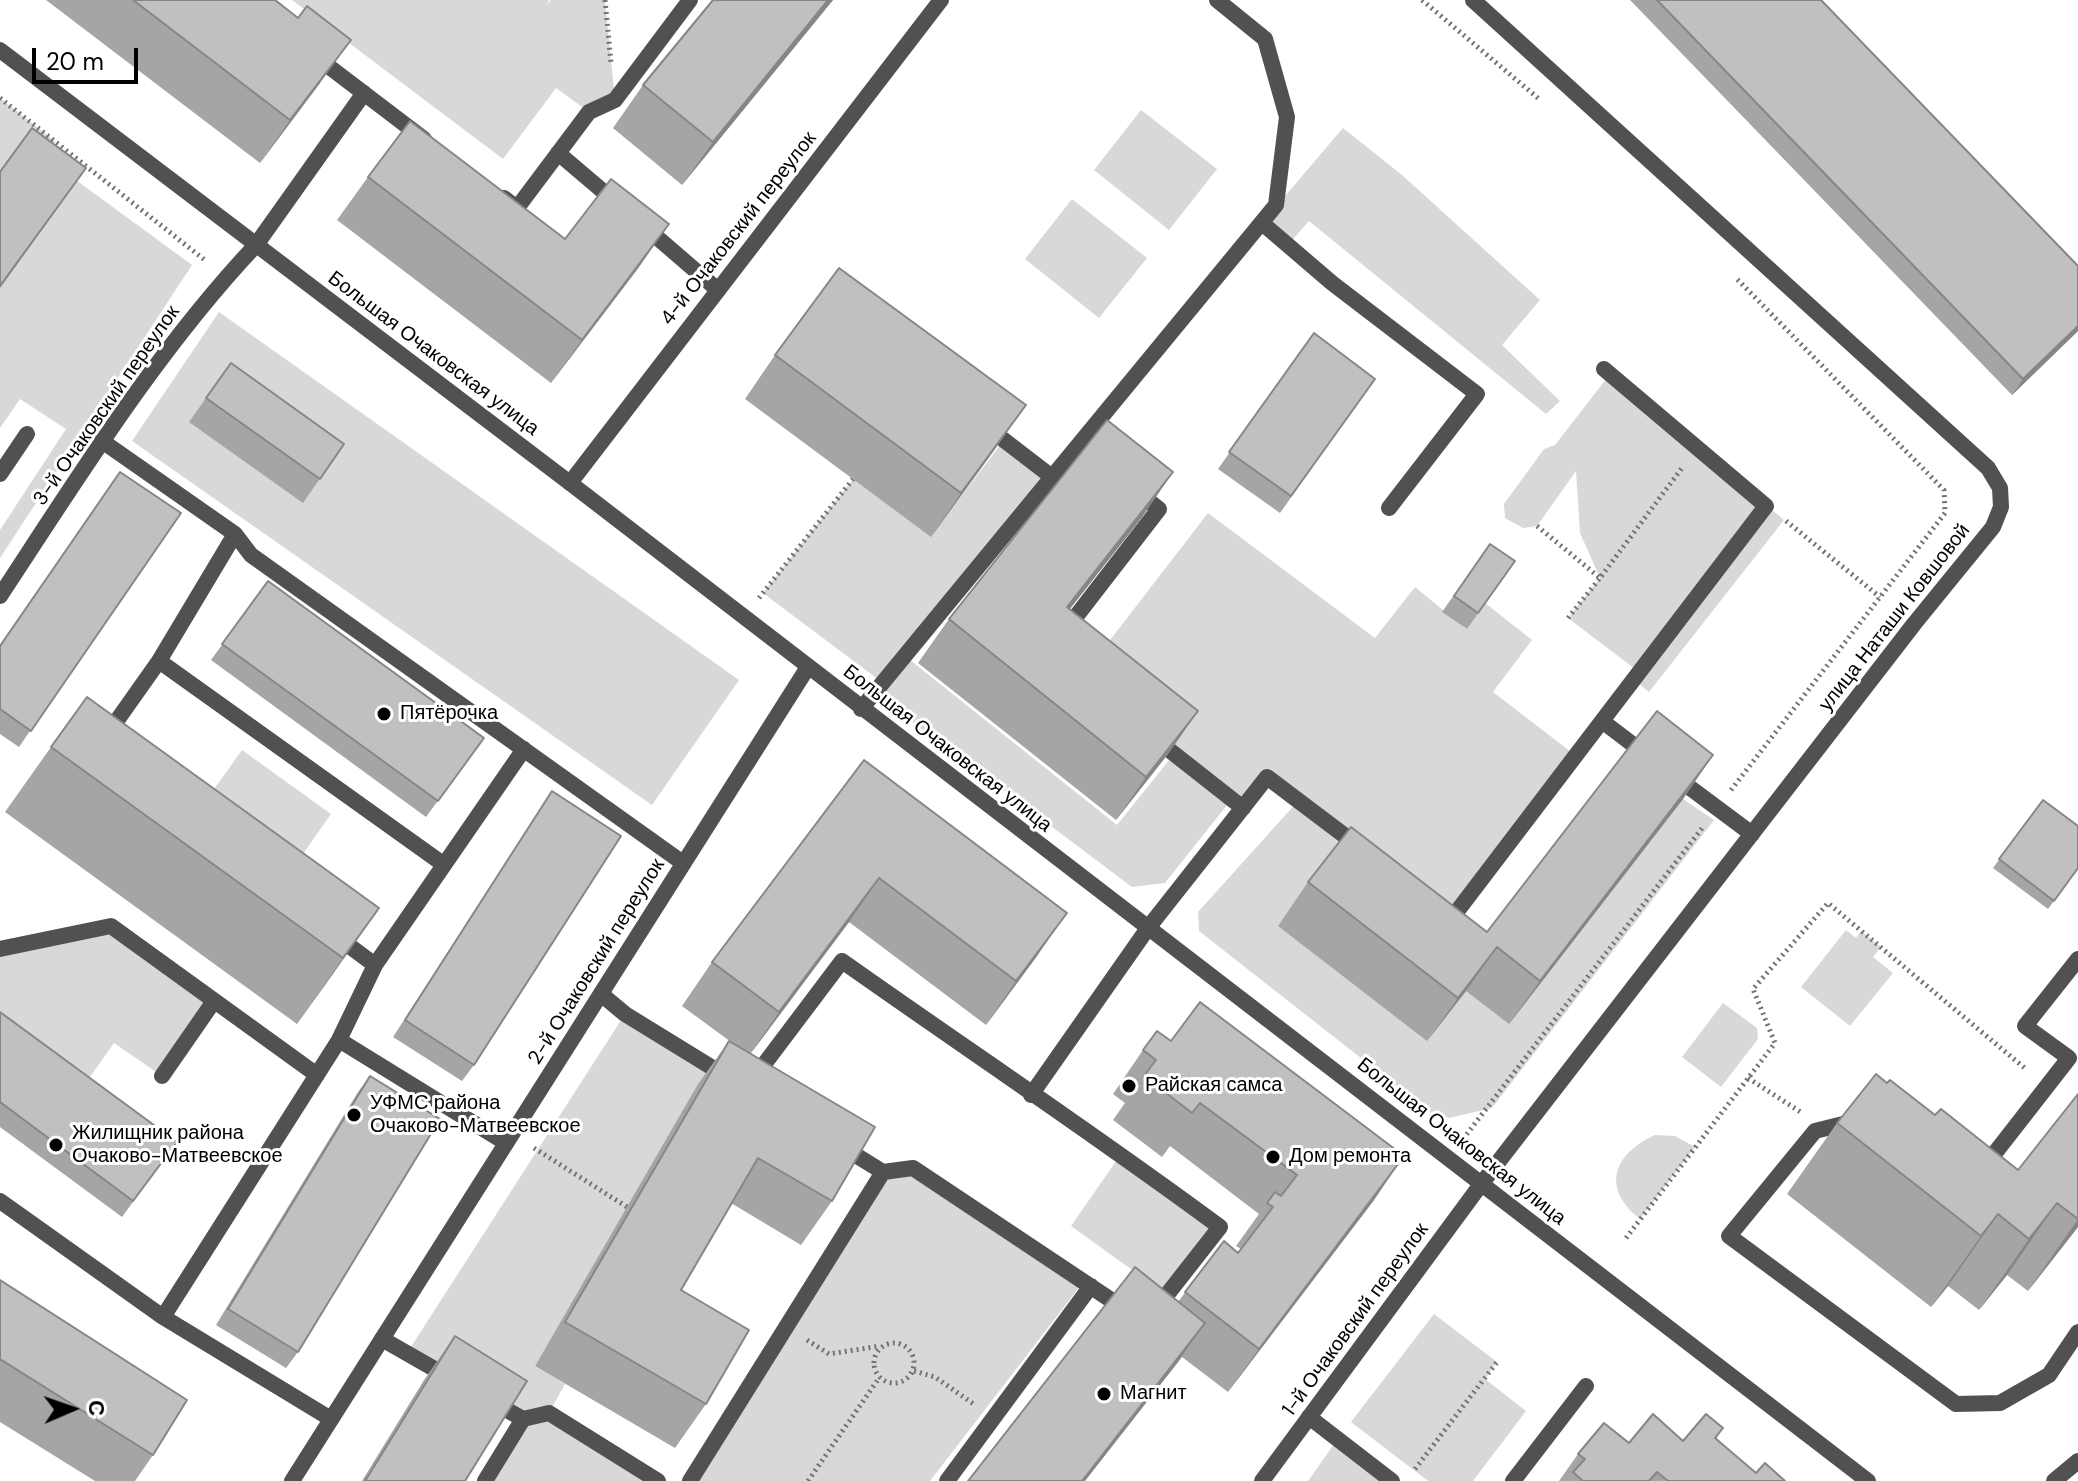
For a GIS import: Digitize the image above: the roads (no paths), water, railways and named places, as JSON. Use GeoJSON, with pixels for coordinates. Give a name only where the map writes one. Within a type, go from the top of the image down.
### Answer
{"type":"FeatureCollection","features":[{"type":"Feature","properties":{"kind":"street"},"geometry":{"type":"LineString","coordinates":[[491,189],[517,208],[589,112],[615,100],[690,0]]}},
{"type":"Feature","properties":{"kind":"street","name":"4-й Очаковский переулок"},"geometry":{"type":"LineString","coordinates":[[570,483],[941,0]]}},
{"type":"Feature","properties":{"kind":"street"},"geometry":{"type":"LineString","coordinates":[[861,709],[1052,477],[1084,451],[1276,205],[1287,117],[1265,39],[1217,0]]}},
{"type":"Feature","properties":{"kind":"street","name":"улица Наташи Ковшовой"},"geometry":{"type":"LineString","coordinates":[[1473,0],[1988,468],[2000,488],[2001,507],[1993,527],[1482,1183]]}},
{"type":"Feature","properties":{"kind":"street"},"geometry":{"type":"LineString","coordinates":[[302,47],[440,151]]}},
{"type":"Feature","properties":{"kind":"street","name":"Большая Очаковская улица"},"geometry":{"type":"LineString","coordinates":[[0,50],[570,483],[1868,1481]]}},
{"type":"Feature","properties":{"kind":"street","name":"3-й Очаковский переулок"},"geometry":{"type":"LineString","coordinates":[[0,596],[102,441],[215,289],[256,245],[364,93]]}},
{"type":"Feature","properties":{"kind":"street"},"geometry":{"type":"LineString","coordinates":[[558,153],[718,290]]}},
{"type":"Feature","properties":{"kind":"street"},"geometry":{"type":"LineString","coordinates":[[1262,223],[1332,283],[1477,394],[1389,508]]}},
{"type":"Feature","properties":{"kind":"street"},"geometry":{"type":"LineString","coordinates":[[1428,899],[1452,918],[1766,506],[1604,369]]}},
{"type":"Feature","properties":{"kind":"street"},"geometry":{"type":"LineString","coordinates":[[979,420],[1052,477]]}},
{"type":"Feature","properties":{"kind":"street"},"geometry":{"type":"LineString","coordinates":[[0,474],[27,434]]}},
{"type":"Feature","properties":{"kind":"street"},"geometry":{"type":"LineString","coordinates":[[102,441],[235,534],[251,555],[683,863]]}},
{"type":"Feature","properties":{"kind":"street"},"geometry":{"type":"LineString","coordinates":[[1057,641],[1159,509],[1124,482]]}},
{"type":"Feature","properties":{"kind":"street"},"geometry":{"type":"LineString","coordinates":[[105,749],[106,736],[159,661],[235,534]]}},
{"type":"Feature","properties":{"kind":"street"},"geometry":{"type":"LineString","coordinates":[[159,661],[443,864]]}},
{"type":"Feature","properties":{"kind":"street","name":"2-й Очаковский переулок"},"geometry":{"type":"LineString","coordinates":[[292,1481],[808,667]]}},
{"type":"Feature","properties":{"kind":"street"},"geometry":{"type":"LineString","coordinates":[[1602,721],[1752,834]]}},
{"type":"Feature","properties":{"kind":"street"},"geometry":{"type":"LineString","coordinates":[[1139,726],[1243,808]]}},
{"type":"Feature","properties":{"kind":"street"},"geometry":{"type":"LineString","coordinates":[[163,1317],[339,1040],[375,965],[524,749]]}},
{"type":"Feature","properties":{"kind":"street"},"geometry":{"type":"LineString","coordinates":[[1031,1095],[1148,928],[1267,777],[1369,854]]}},
{"type":"Feature","properties":{"kind":"street"},"geometry":{"type":"LineString","coordinates":[[0,949],[111,926],[317,1075]]}},
{"type":"Feature","properties":{"kind":"street"},"geometry":{"type":"LineString","coordinates":[[326,928],[375,965]]}},
{"type":"Feature","properties":{"kind":"street"},"geometry":{"type":"LineString","coordinates":[[1971,1183],[2069,1058],[2025,1026],[2078,959]]}},
{"type":"Feature","properties":{"kind":"street"},"geometry":{"type":"LineString","coordinates":[[601,994],[625,1014],[752,1092],[842,961],[1031,1095],[1121,1154],[1220,1227],[1145,1323],[913,1168],[883,1172],[821,1134]]}},
{"type":"Feature","properties":{"kind":"street"},"geometry":{"type":"LineString","coordinates":[[162,1076],[214,1001]]}},
{"type":"Feature","properties":{"kind":"street"},"geometry":{"type":"LineString","coordinates":[[339,1040],[509,1139]]}},
{"type":"Feature","properties":{"kind":"street"},"geometry":{"type":"LineString","coordinates":[[1876,1129],[1864,1119],[1815,1131],[1729,1236],[1956,1404],[2000,1403],[2049,1375],[2078,1332]]}},
{"type":"Feature","properties":{"kind":"street"},"geometry":{"type":"LineString","coordinates":[[690,1481],[883,1172]]}},
{"type":"Feature","properties":{"kind":"street","name":"1-й Очаковский переулок"},"geometry":{"type":"LineString","coordinates":[[1262,1481],[1482,1183]]}},
{"type":"Feature","properties":{"kind":"street"},"geometry":{"type":"LineString","coordinates":[[0,1201],[163,1317],[331,1419]]}},
{"type":"Feature","properties":{"kind":"street"},"geometry":{"type":"LineString","coordinates":[[947,1481],[1091,1286]]}},
{"type":"Feature","properties":{"kind":"street"},"geometry":{"type":"LineString","coordinates":[[382,1339],[523,1419],[549,1413],[658,1481]]}},
{"type":"Feature","properties":{"kind":"street"},"geometry":{"type":"LineString","coordinates":[[1513,1481],[1586,1386]]}},
{"type":"Feature","properties":{"kind":"street"},"geometry":{"type":"LineString","coordinates":[[1309,1417],[1392,1481]]}},
{"type":"Feature","properties":{"kind":"street"},"geometry":{"type":"LineString","coordinates":[[485,1481],[523,1419]]}},
{"type":"Feature","properties":{"kind":"street"},"geometry":{"type":"LineString","coordinates":[[2054,1481],[2078,1461]]}},
{"type":"Feature","properties":{"kind":"place","name":"Пятёрочка"},"geometry":{"type":"Point","coordinates":[384,714]}},
{"type":"Feature","properties":{"kind":"place","name":"Райская самса"},"geometry":{"type":"Point","coordinates":[1129,1086]}},
{"type":"Feature","properties":{"kind":"place","name":"УФМС района Очаково-Матвеевское"},"geometry":{"type":"Point","coordinates":[354,1115]}},
{"type":"Feature","properties":{"kind":"place","name":"Жилищник района Очаково-Матвеевское"},"geometry":{"type":"Point","coordinates":[56,1145]}},
{"type":"Feature","properties":{"kind":"place","name":"Дом ремонта"},"geometry":{"type":"Point","coordinates":[1273,1157]}},
{"type":"Feature","properties":{"kind":"place","name":"Магнит"},"geometry":{"type":"Point","coordinates":[1104,1394]}}]}
